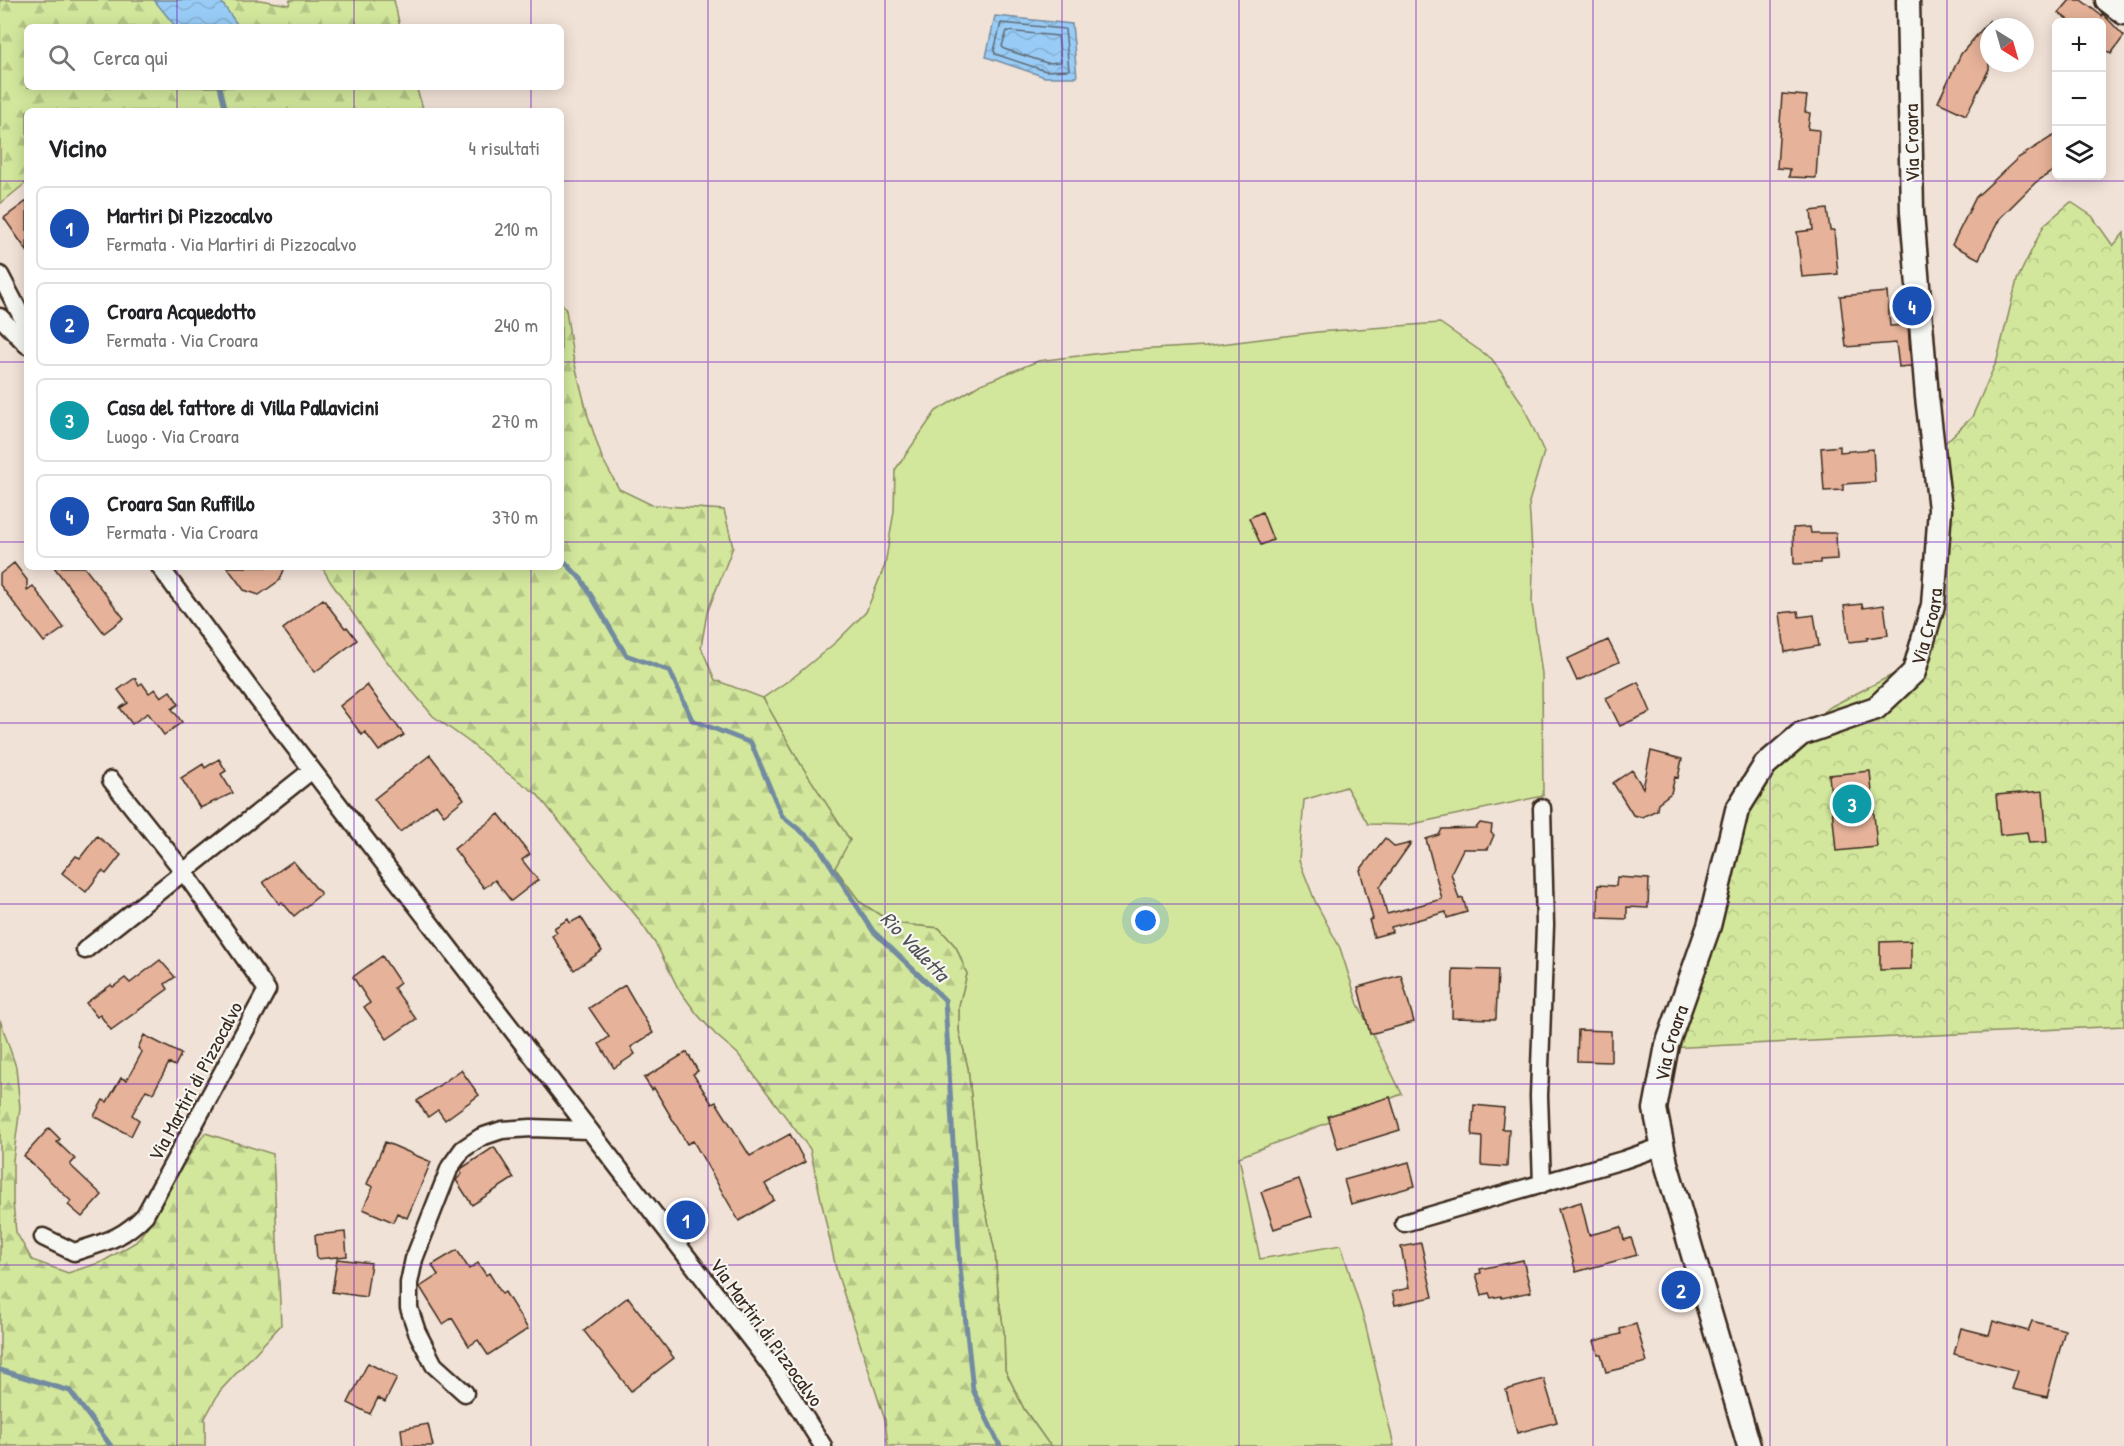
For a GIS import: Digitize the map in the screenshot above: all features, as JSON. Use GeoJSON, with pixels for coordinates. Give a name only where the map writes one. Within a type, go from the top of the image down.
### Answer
{"type":"FeatureCollection","features":[{"type":"Feature","properties":{"kind":"street","name":"Via Croara"},"geometry":{"type":"LineString","coordinates":[[1749,1446],[1663,1146],[1656,1109],[1667,1045],[1709,926],[1737,810],[1765,765],[1801,734],[1876,708],[1914,672],[1933,605],[1940,509],[1927,397],[1912,212],[1908,0]]}},
{"type":"Feature","properties":{"kind":"street"},"geometry":{"type":"LineString","coordinates":[[2107,0],[2124,13]]}},
{"type":"Feature","properties":{"kind":"street"},"geometry":{"type":"LineString","coordinates":[[0,275],[24,324]]}},
{"type":"Feature","properties":{"kind":"street"},"geometry":{"type":"LineString","coordinates":[[0,317],[24,342]]}},
{"type":"Feature","properties":{"kind":"street","name":"Via Martiri di Pizzocalvo"},"geometry":{"type":"LineString","coordinates":[[162,570],[587,1130],[778,1375],[823,1446]]}},
{"type":"Feature","properties":{"kind":"street"},"geometry":{"type":"LineString","coordinates":[[85,950],[312,770]]}},
{"type":"Feature","properties":{"kind":"street","name":"Via Martiri di Pizzocalvo"},"geometry":{"type":"LineString","coordinates":[[43,1237],[74,1251],[111,1240],[131,1230],[145,1215],[267,990],[184,872],[111,780]]}},
{"type":"Feature","properties":{"kind":"street"},"geometry":{"type":"LineString","coordinates":[[1542,808],[1545,925],[1539,1096],[1542,1184]]}},
{"type":"Feature","properties":{"kind":"street"},"geometry":{"type":"LineString","coordinates":[[465,1393],[434,1365],[417,1332],[409,1308],[409,1283],[414,1259],[450,1167],[463,1149],[481,1137],[502,1130],[531,1128],[587,1130]]}},
{"type":"Feature","properties":{"kind":"street"},"geometry":{"type":"LineString","coordinates":[[1404,1223],[1542,1184],[1663,1146]]}},
{"type":"Feature","properties":{"kind":"green space"},"geometry":{"type":"Polygon","coordinates":[[[0,0],[260,0],[289,5],[290,0],[394,0],[399,24],[24,24],[24,90],[417,90],[423,108],[24,108],[24,184],[0,204],[0,0]]]}},
{"type":"Feature","properties":{"kind":"green space"},"geometry":{"type":"Polygon","coordinates":[[[2071,202],[2092,216],[2113,246],[2124,233],[2124,1026],[1668,1048],[1746,811],[1807,724],[1832,706],[1902,670],[1921,635],[1947,508],[1945,443],[1972,417],[1997,360],[2017,280],[2044,225],[2071,202]]]}},
{"type":"Feature","properties":{"kind":"green space"},"geometry":{"type":"Polygon","coordinates":[[[564,307],[573,357],[588,416],[602,458],[619,489],[652,505],[724,510],[733,547],[707,613],[701,647],[715,680],[763,698],[800,763],[850,840],[835,868],[860,902],[892,923],[939,928],[956,947],[967,974],[959,1005],[959,1031],[968,1068],[981,1189],[995,1252],[1004,1332],[1005,1370],[1024,1409],[1052,1446],[888,1446],[885,1420],[837,1273],[810,1149],[738,1054],[697,1014],[678,988],[657,946],[637,917],[537,794],[433,716],[385,659],[324,570],[564,570],[564,307]]]}},
{"type":"Feature","properties":{"kind":"green space"},"geometry":{"type":"Polygon","coordinates":[[[1440,323],[1492,359],[1522,403],[1544,452],[1529,502],[1533,568],[1532,604],[1542,674],[1543,796],[1408,825],[1368,824],[1346,787],[1304,800],[1299,860],[1315,901],[1340,948],[1358,1004],[1402,1094],[1239,1157],[1260,1259],[1341,1245],[1365,1323],[1394,1446],[1052,1446],[1024,1409],[1005,1370],[1004,1332],[995,1252],[981,1189],[968,1068],[959,1031],[959,1005],[967,974],[956,947],[939,928],[892,923],[860,902],[835,868],[800,763],[763,698],[795,676],[836,642],[866,612],[885,565],[894,511],[895,470],[936,411],[981,384],[1038,361],[1118,351],[1205,346],[1317,332],[1440,323]]]}},
{"type":"Feature","properties":{"kind":"green space"},"geometry":{"type":"Polygon","coordinates":[[[0,1020],[16,1067],[20,1108],[13,1160],[16,1232],[32,1260],[68,1273],[102,1262],[136,1242],[156,1215],[175,1175],[205,1133],[273,1154],[281,1325],[220,1391],[205,1418],[205,1446],[0,1446],[0,1020]]]}},
{"type":"Feature","properties":{"kind":"water"},"geometry":{"type":"Polygon","coordinates":[[[154,0],[220,0],[237,24],[174,24],[154,0]]]}},
{"type":"Feature","properties":{"kind":"water"},"geometry":{"type":"Polygon","coordinates":[[[995,16],[1072,24],[1077,77],[1045,77],[986,57],[995,16]]]}},
{"type":"Feature","properties":{"kind":"building"},"geometry":{"type":"Polygon","coordinates":[[[2070,0],[2081,0],[2102,16],[2102,13],[2124,36],[2111,54],[2106,50],[2106,18],[2066,18],[2059,13],[2070,0]]]}},
{"type":"Feature","properties":{"kind":"building"},"geometry":{"type":"Polygon","coordinates":[[[1980,32],[1980,72],[1988,72],[1966,115],[1938,102],[1961,54],[1980,32]]]}},
{"type":"Feature","properties":{"kind":"building"},"geometry":{"type":"Polygon","coordinates":[[[1782,94],[1807,96],[1805,112],[1810,113],[1808,129],[1819,130],[1816,178],[1789,177],[1790,169],[1777,168],[1782,94]]]}},
{"type":"Feature","properties":{"kind":"building"},"geometry":{"type":"Polygon","coordinates":[[[2052,137],[2052,172],[2036,182],[2000,218],[1979,259],[1952,245],[1976,197],[2018,158],[2052,137]]]}},
{"type":"Feature","properties":{"kind":"building"},"geometry":{"type":"Polygon","coordinates":[[[24,203],[24,247],[4,218],[24,203]]]}},
{"type":"Feature","properties":{"kind":"building"},"geometry":{"type":"Polygon","coordinates":[[[1827,209],[1830,230],[1834,230],[1838,274],[1802,277],[1797,232],[1813,230],[1811,211],[1827,209]]]}},
{"type":"Feature","properties":{"kind":"building"},"geometry":{"type":"Polygon","coordinates":[[[1887,292],[1890,326],[1908,325],[1911,366],[1899,367],[1896,343],[1846,347],[1840,296],[1887,292]]]}},
{"type":"Feature","properties":{"kind":"building"},"geometry":{"type":"Polygon","coordinates":[[[1840,446],[1840,452],[1873,449],[1875,482],[1843,484],[1843,490],[1824,491],[1821,448],[1840,446]]]}},
{"type":"Feature","properties":{"kind":"building"},"geometry":{"type":"Polygon","coordinates":[[[1262,512],[1273,540],[1261,545],[1249,518],[1262,512]]]}},
{"type":"Feature","properties":{"kind":"building"},"geometry":{"type":"Polygon","coordinates":[[[1810,527],[1811,533],[1836,533],[1837,559],[1820,560],[1820,563],[1794,564],[1793,528],[1810,527]]]}},
{"type":"Feature","properties":{"kind":"building"},"geometry":{"type":"Polygon","coordinates":[[[14,563],[27,580],[27,590],[33,586],[64,628],[44,642],[0,585],[0,574],[14,563]]]}},
{"type":"Feature","properties":{"kind":"building"},"geometry":{"type":"Polygon","coordinates":[[[56,570],[86,570],[124,618],[104,633],[56,570]]]}},
{"type":"Feature","properties":{"kind":"building"},"geometry":{"type":"Polygon","coordinates":[[[229,570],[284,570],[280,580],[259,595],[244,590],[229,570]]]}},
{"type":"Feature","properties":{"kind":"building"},"geometry":{"type":"Polygon","coordinates":[[[323,599],[357,640],[315,672],[283,629],[323,599]]]}},
{"type":"Feature","properties":{"kind":"building"},"geometry":{"type":"Polygon","coordinates":[[[1862,604],[1863,608],[1884,605],[1888,635],[1849,642],[1844,606],[1862,604]]]}},
{"type":"Feature","properties":{"kind":"building"},"geometry":{"type":"Polygon","coordinates":[[[1798,611],[1799,617],[1814,615],[1819,646],[1785,652],[1780,613],[1798,611]]]}},
{"type":"Feature","properties":{"kind":"building"},"geometry":{"type":"Polygon","coordinates":[[[1608,640],[1619,662],[1577,681],[1567,659],[1608,640]]]}},
{"type":"Feature","properties":{"kind":"building"},"geometry":{"type":"Polygon","coordinates":[[[135,678],[139,685],[142,683],[149,693],[155,689],[161,697],[170,691],[179,704],[172,709],[182,722],[164,735],[148,713],[132,724],[120,708],[128,703],[118,690],[135,678]]]}},
{"type":"Feature","properties":{"kind":"building"},"geometry":{"type":"Polygon","coordinates":[[[1638,682],[1651,712],[1620,726],[1606,698],[1638,682]]]}},
{"type":"Feature","properties":{"kind":"building"},"geometry":{"type":"Polygon","coordinates":[[[367,685],[404,735],[379,751],[365,732],[362,735],[340,706],[367,685]]]}},
{"type":"Feature","properties":{"kind":"building"},"geometry":{"type":"Polygon","coordinates":[[[1651,751],[1682,759],[1678,778],[1675,777],[1671,793],[1658,803],[1657,810],[1642,817],[1633,815],[1613,783],[1632,770],[1643,788],[1651,751]]]}},
{"type":"Feature","properties":{"kind":"building"},"geometry":{"type":"Polygon","coordinates":[[[430,755],[464,799],[444,815],[436,804],[400,832],[374,799],[430,755]]]}},
{"type":"Feature","properties":{"kind":"building"},"geometry":{"type":"Polygon","coordinates":[[[219,759],[226,771],[221,774],[233,793],[200,808],[181,778],[203,764],[205,768],[219,759]]]}},
{"type":"Feature","properties":{"kind":"building"},"geometry":{"type":"Polygon","coordinates":[[[1870,771],[1877,847],[1836,851],[1829,775],[1870,771]]]}},
{"type":"Feature","properties":{"kind":"building"},"geometry":{"type":"Polygon","coordinates":[[[2043,791],[2047,842],[2029,843],[2027,832],[2000,835],[1996,795],[2043,791]]]}},
{"type":"Feature","properties":{"kind":"building"},"geometry":{"type":"Polygon","coordinates":[[[499,814],[530,854],[522,860],[538,880],[511,901],[495,880],[484,888],[454,849],[499,814]]]}},
{"type":"Feature","properties":{"kind":"building"},"geometry":{"type":"Polygon","coordinates":[[[1480,823],[1492,825],[1491,833],[1494,835],[1488,849],[1463,849],[1451,873],[1459,899],[1463,898],[1467,912],[1447,918],[1446,912],[1391,927],[1392,932],[1374,937],[1369,920],[1373,919],[1360,870],[1385,838],[1395,847],[1411,843],[1380,887],[1387,914],[1442,899],[1426,839],[1439,835],[1442,829],[1476,828],[1480,823]]]}},
{"type":"Feature","properties":{"kind":"building"},"geometry":{"type":"Polygon","coordinates":[[[97,836],[121,855],[106,874],[102,871],[86,892],[62,873],[76,856],[80,858],[97,836]]]}},
{"type":"Feature","properties":{"kind":"building"},"geometry":{"type":"Polygon","coordinates":[[[293,861],[321,894],[294,916],[282,902],[279,904],[263,882],[293,861]]]}},
{"type":"Feature","properties":{"kind":"building"},"geometry":{"type":"Polygon","coordinates":[[[1617,877],[1649,879],[1648,908],[1627,907],[1627,919],[1598,918],[1598,885],[1616,886],[1617,877]]]}},
{"type":"Feature","properties":{"kind":"building"},"geometry":{"type":"Polygon","coordinates":[[[581,917],[602,951],[574,970],[552,936],[557,932],[554,928],[568,919],[570,923],[581,917]]]}},
{"type":"Feature","properties":{"kind":"building"},"geometry":{"type":"Polygon","coordinates":[[[1911,941],[1911,969],[1880,970],[1880,942],[1911,941]]]}},
{"type":"Feature","properties":{"kind":"building"},"geometry":{"type":"Polygon","coordinates":[[[382,956],[400,983],[394,988],[416,1019],[387,1039],[364,1007],[370,1003],[353,977],[382,956]]]}},
{"type":"Feature","properties":{"kind":"building"},"geometry":{"type":"Polygon","coordinates":[[[160,960],[175,977],[165,984],[168,989],[111,1030],[100,1015],[97,1017],[86,1003],[125,978],[130,983],[160,960]]]}},
{"type":"Feature","properties":{"kind":"building"},"geometry":{"type":"Polygon","coordinates":[[[1453,969],[1498,970],[1496,1019],[1452,1018],[1453,969]]]}},
{"type":"Feature","properties":{"kind":"building"},"geometry":{"type":"Polygon","coordinates":[[[1401,975],[1414,1022],[1370,1034],[1358,987],[1401,975]]]}},
{"type":"Feature","properties":{"kind":"building"},"geometry":{"type":"Polygon","coordinates":[[[625,985],[653,1033],[631,1047],[635,1054],[614,1068],[599,1044],[609,1037],[589,1008],[625,985]]]}},
{"type":"Feature","properties":{"kind":"building"},"geometry":{"type":"Polygon","coordinates":[[[1578,1030],[1611,1031],[1611,1062],[1577,1061],[1578,1030]]]}},
{"type":"Feature","properties":{"kind":"building"},"geometry":{"type":"Polygon","coordinates":[[[144,1035],[181,1054],[175,1066],[169,1063],[153,1093],[146,1090],[132,1115],[139,1120],[131,1136],[94,1116],[103,1100],[107,1102],[121,1078],[127,1080],[142,1052],[138,1048],[144,1035]]]}},
{"type":"Feature","properties":{"kind":"building"},"geometry":{"type":"Polygon","coordinates":[[[687,1052],[698,1071],[693,1074],[712,1104],[716,1102],[750,1156],[790,1134],[805,1162],[765,1184],[774,1200],[739,1221],[693,1141],[687,1144],[654,1088],[652,1090],[644,1078],[687,1052]]]}},
{"type":"Feature","properties":{"kind":"building"},"geometry":{"type":"Polygon","coordinates":[[[461,1070],[479,1095],[445,1120],[438,1110],[428,1117],[417,1101],[461,1070]]]}},
{"type":"Feature","properties":{"kind":"building"},"geometry":{"type":"Polygon","coordinates":[[[1390,1097],[1400,1130],[1338,1149],[1328,1116],[1390,1097]]]}},
{"type":"Feature","properties":{"kind":"building"},"geometry":{"type":"Polygon","coordinates":[[[1474,1105],[1504,1108],[1502,1129],[1509,1129],[1507,1167],[1481,1165],[1482,1137],[1472,1136],[1474,1105]]]}},
{"type":"Feature","properties":{"kind":"building"},"geometry":{"type":"Polygon","coordinates":[[[49,1128],[60,1139],[57,1142],[75,1159],[70,1165],[102,1195],[82,1217],[68,1205],[71,1201],[24,1156],[49,1128]]]}},
{"type":"Feature","properties":{"kind":"building"},"geometry":{"type":"Polygon","coordinates":[[[385,1142],[431,1162],[407,1218],[397,1213],[393,1222],[363,1209],[373,1187],[367,1184],[385,1142]]]}},
{"type":"Feature","properties":{"kind":"building"},"geometry":{"type":"Polygon","coordinates":[[[494,1147],[514,1178],[472,1205],[456,1180],[462,1174],[460,1171],[462,1168],[494,1147]]]}},
{"type":"Feature","properties":{"kind":"building"},"geometry":{"type":"Polygon","coordinates":[[[1409,1162],[1415,1186],[1351,1204],[1344,1180],[1409,1162]]]}},
{"type":"Feature","properties":{"kind":"building"},"geometry":{"type":"Polygon","coordinates":[[[1299,1179],[1312,1216],[1274,1229],[1261,1192],[1299,1179]]]}},
{"type":"Feature","properties":{"kind":"building"},"geometry":{"type":"Polygon","coordinates":[[[1581,1202],[1589,1235],[1621,1227],[1624,1240],[1631,1238],[1637,1255],[1576,1272],[1558,1209],[1581,1202]]]}},
{"type":"Feature","properties":{"kind":"building"},"geometry":{"type":"Polygon","coordinates":[[[345,1232],[347,1256],[317,1259],[315,1235],[345,1232]]]}},
{"type":"Feature","properties":{"kind":"building"},"geometry":{"type":"Polygon","coordinates":[[[1421,1243],[1433,1297],[1395,1305],[1392,1292],[1409,1288],[1401,1247],[1421,1243]]]}},
{"type":"Feature","properties":{"kind":"building"},"geometry":{"type":"Polygon","coordinates":[[[457,1250],[469,1269],[478,1263],[486,1275],[489,1273],[502,1294],[505,1292],[528,1329],[488,1355],[478,1340],[469,1346],[452,1318],[443,1324],[420,1287],[438,1275],[432,1265],[457,1250]]]}},
{"type":"Feature","properties":{"kind":"building"},"geometry":{"type":"Polygon","coordinates":[[[337,1259],[371,1263],[366,1297],[332,1292],[337,1259]]]}},
{"type":"Feature","properties":{"kind":"building"},"geometry":{"type":"Polygon","coordinates":[[[1523,1260],[1531,1292],[1502,1298],[1501,1296],[1491,1298],[1489,1293],[1482,1295],[1476,1274],[1481,1273],[1480,1269],[1523,1260]]]}},
{"type":"Feature","properties":{"kind":"building"},"geometry":{"type":"Polygon","coordinates":[[[628,1297],[674,1358],[631,1391],[584,1331],[628,1297]]]}},
{"type":"Feature","properties":{"kind":"building"},"geometry":{"type":"Polygon","coordinates":[[[1993,1321],[2028,1331],[2032,1321],[2065,1330],[2047,1397],[2012,1389],[2018,1371],[1954,1354],[1961,1328],[1989,1335],[1993,1321]]]}},
{"type":"Feature","properties":{"kind":"building"},"geometry":{"type":"Polygon","coordinates":[[[1636,1324],[1647,1362],[1606,1372],[1601,1354],[1598,1354],[1594,1341],[1621,1334],[1620,1329],[1636,1324]]]}},
{"type":"Feature","properties":{"kind":"building"},"geometry":{"type":"Polygon","coordinates":[[[368,1363],[397,1378],[385,1402],[378,1398],[370,1414],[348,1403],[368,1363]]]}},
{"type":"Feature","properties":{"kind":"building"},"geometry":{"type":"Polygon","coordinates":[[[1544,1379],[1557,1422],[1517,1433],[1506,1390],[1544,1379]]]}},
{"type":"Feature","properties":{"kind":"building"},"geometry":{"type":"Polygon","coordinates":[[[428,1424],[433,1446],[403,1446],[401,1429],[428,1424]]]}},
{"type":"Feature","properties":{"kind":"waterway","name":"Rio Valletta"},"geometry":{"type":"LineString","coordinates":[[221,90],[225,108]]}},
{"type":"Feature","properties":{"kind":"waterway","name":"Rio Valletta"},"geometry":{"type":"LineString","coordinates":[[564,561],[582,580],[626,655],[670,671],[692,720],[751,743],[782,816],[817,844],[873,931],[945,1000],[960,1267],[973,1390],[1000,1446]]}},
{"type":"Feature","properties":{"kind":"waterway"},"geometry":{"type":"LineString","coordinates":[[0,1370],[70,1391],[111,1446]]}},
{"type":"Feature","properties":{"kind":"place","name":"Croara San Ruffillo"},"geometry":{"type":"Point","coordinates":[1912,306]}},
{"type":"Feature","properties":{"kind":"place","name":"Casa del fattore di Villa Pallavicini"},"geometry":{"type":"Point","coordinates":[1852,804]}},
{"type":"Feature","properties":{"kind":"place","name":"Martiri Di Pizzocalvo"},"geometry":{"type":"Point","coordinates":[686,1220]}},
{"type":"Feature","properties":{"kind":"place","name":"Croara Acquedotto"},"geometry":{"type":"Point","coordinates":[1681,1290]}}]}
